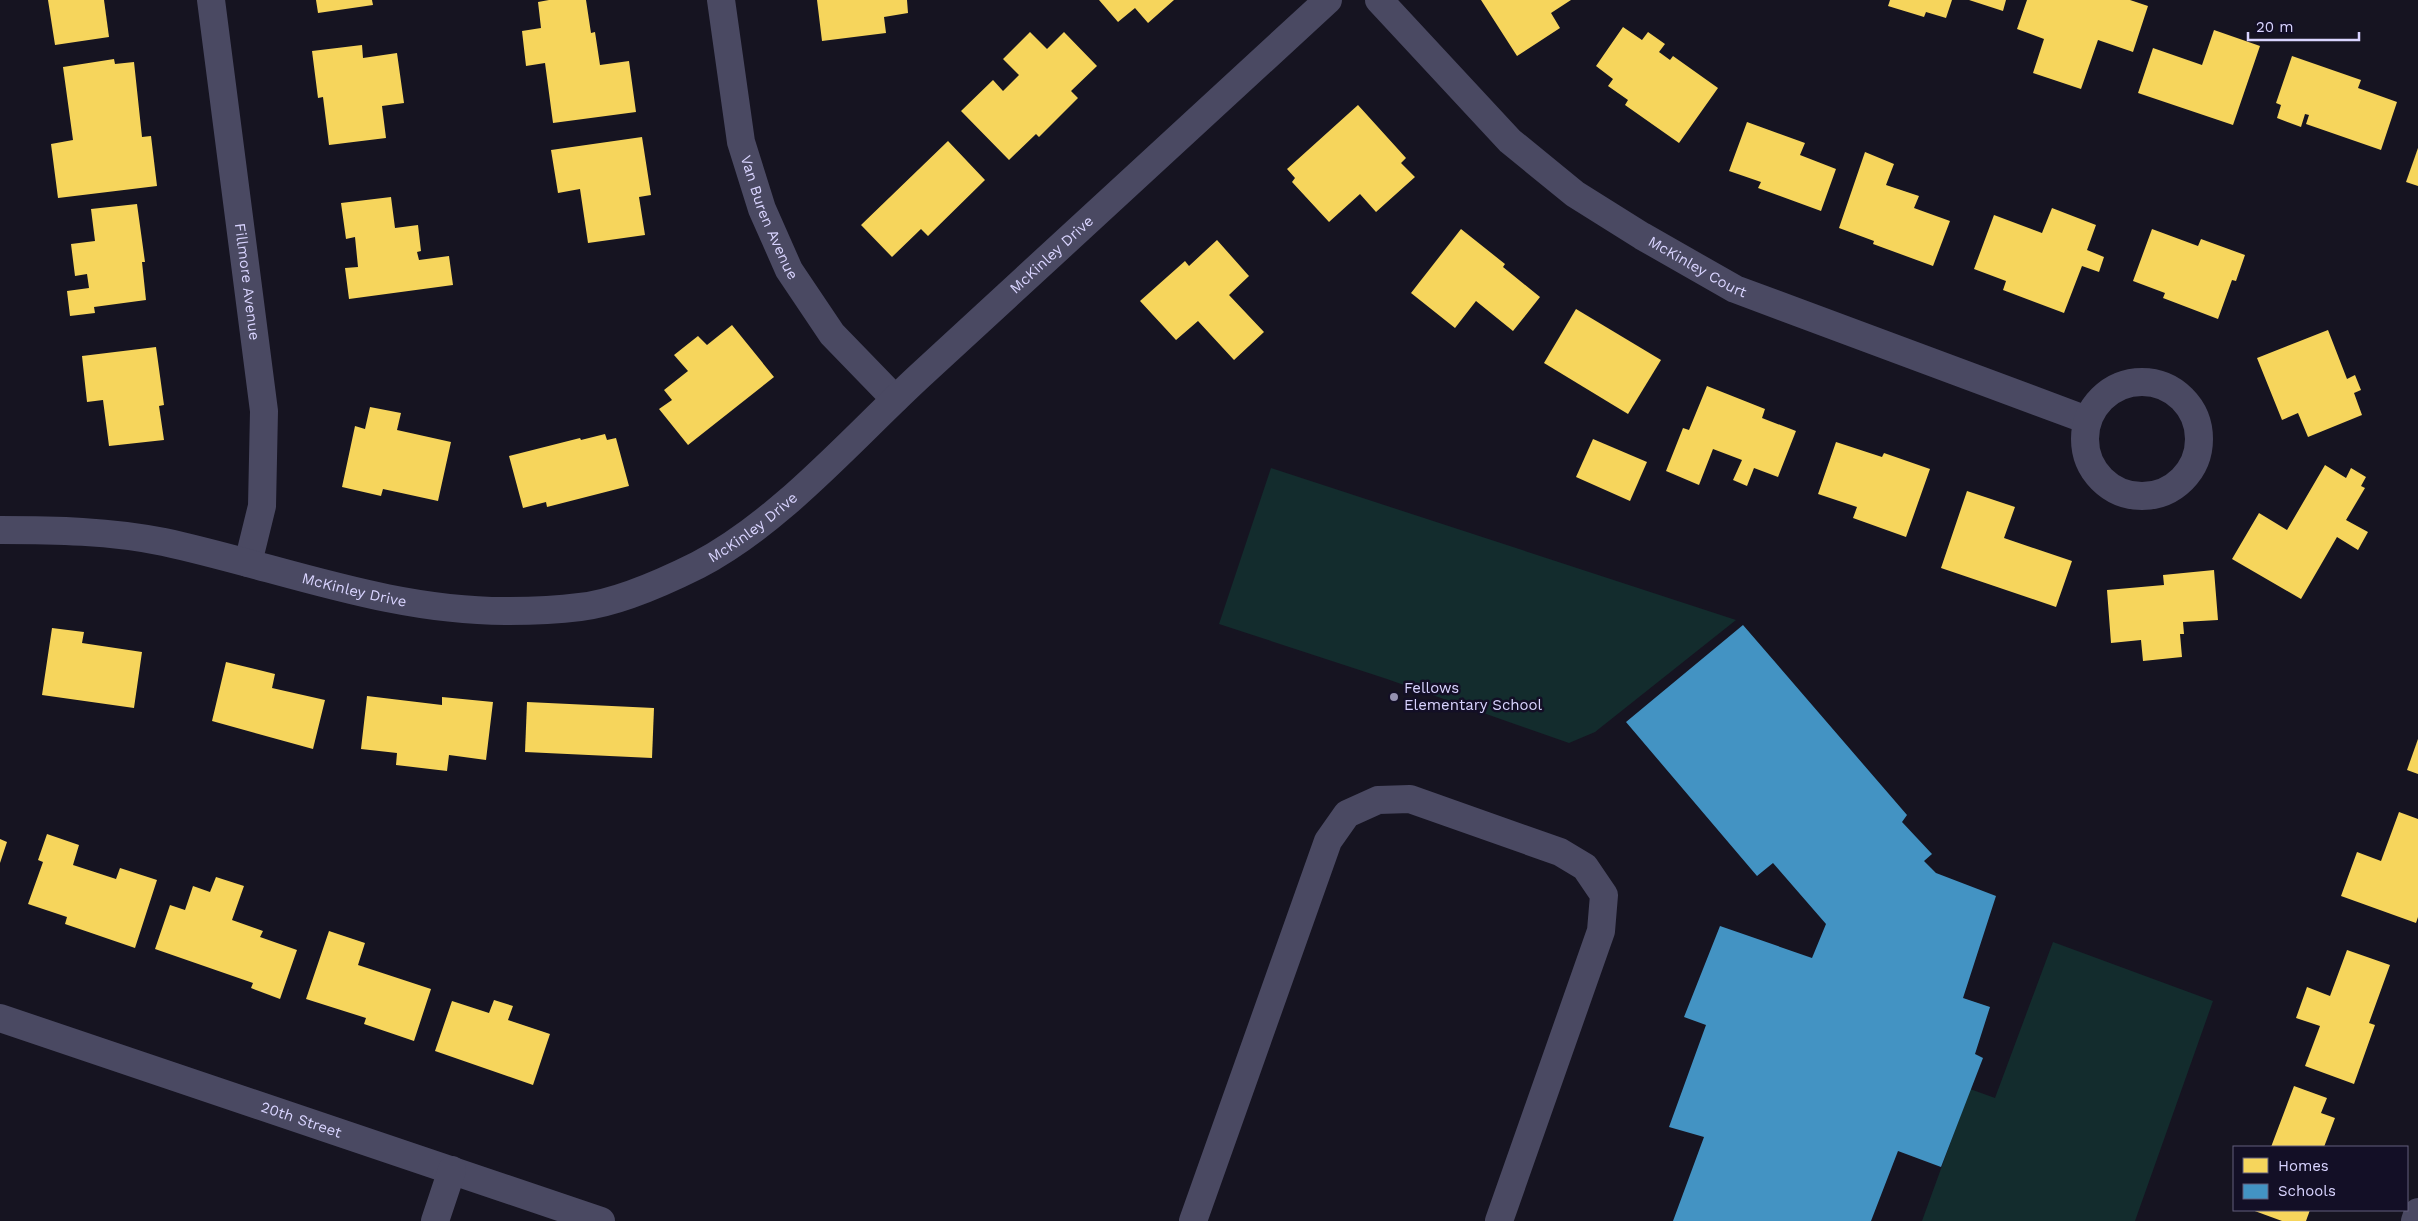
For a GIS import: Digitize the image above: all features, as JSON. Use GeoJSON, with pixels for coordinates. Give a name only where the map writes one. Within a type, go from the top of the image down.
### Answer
{"type":"FeatureCollection","features":[{"type":"Feature","properties":{"kind":"street","name":"Fillmore Avenue"},"geometry":{"type":"LineString","coordinates":[[211,0],[264,411],[262,506],[248,563]]}},
{"type":"Feature","properties":{"kind":"street","name":"Van Buren Avenue"},"geometry":{"type":"LineString","coordinates":[[721,0],[741,142],[766,218],[789,270],[832,334],[895,398]]}},
{"type":"Feature","properties":{"kind":"street","name":"McKinley Drive"},"geometry":{"type":"LineString","coordinates":[[0,530],[63,530],[161,542],[361,593],[437,608],[510,611],[583,607],[647,588],[701,563],[748,532],[798,492],[895,398],[1328,0]]}},
{"type":"Feature","properties":{"kind":"street","name":"McKinley Court"},"geometry":{"type":"LineString","coordinates":[[1379,0],[1510,141],[1575,194],[1642,236],[1735,289],[2087,420]]}},
{"type":"Feature","properties":{"kind":"street"},"geometry":{"type":"LineString","coordinates":[[2149,381],[2173,390],[2192,408],[2200,432],[2198,458],[2184,480],[2162,493],[2136,496],[2112,488],[2093,470],[2085,446],[2087,420],[2101,398],[2123,384],[2149,381]]}},
{"type":"Feature","properties":{"kind":"street"},"geometry":{"type":"LineString","coordinates":[[1193,1221],[1328,841],[1348,814],[1378,800],[1410,799],[1560,852],[1585,867],[1604,895],[1601,931],[1499,1221]]}},
{"type":"Feature","properties":{"kind":"street","name":"20th Street"},"geometry":{"type":"LineString","coordinates":[[0,1018],[601,1221]]}},
{"type":"Feature","properties":{"kind":"street"},"geometry":{"type":"LineString","coordinates":[[435,1221],[452,1170]]}},
{"type":"Feature","properties":{"kind":"street"},"geometry":{"type":"LineString","coordinates":[[2415,1221],[2418,1212]]}},
{"type":"Feature","properties":{"kind":"green space"},"geometry":{"type":"Polygon","coordinates":[[[1271,468],[1736,620],[1595,732],[1569,743],[1387,679],[1219,624],[1271,468]]]}},
{"type":"Feature","properties":{"kind":"green space"},"geometry":{"type":"Polygon","coordinates":[[[2053,942],[2213,1001],[2135,1221],[1922,1221],[1970,1089],[1995,1098],[2053,942]]]}},
{"type":"Feature","properties":{"kind":"building: Homes"},"geometry":{"type":"Polygon","coordinates":[[[48,0],[104,0],[109,37],[55,45],[48,0]]]}},
{"type":"Feature","properties":{"kind":"building: Homes"},"geometry":{"type":"Polygon","coordinates":[[[316,0],[372,0],[373,5],[318,13],[316,0]]]}},
{"type":"Feature","properties":{"kind":"building: Homes"},"geometry":{"type":"Polygon","coordinates":[[[549,0],[586,0],[591,33],[595,32],[600,65],[629,61],[636,112],[553,123],[545,63],[526,66],[522,31],[541,28],[538,2],[549,0]]]}},
{"type":"Feature","properties":{"kind":"building: Homes"},"geometry":{"type":"Polygon","coordinates":[[[817,0],[907,0],[908,13],[884,17],[886,33],[822,41],[817,0]]]}},
{"type":"Feature","properties":{"kind":"building: Homes"},"geometry":{"type":"Polygon","coordinates":[[[1099,0],[1174,0],[1148,23],[1135,8],[1118,22],[1099,0]]]}},
{"type":"Feature","properties":{"kind":"building: Homes"},"geometry":{"type":"Polygon","coordinates":[[[1481,0],[1571,0],[1551,13],[1560,28],[1517,56],[1481,0]]]}},
{"type":"Feature","properties":{"kind":"building: Homes"},"geometry":{"type":"Polygon","coordinates":[[[1890,0],[1952,0],[1946,18],[1926,12],[1924,17],[1888,6],[1890,0]]]}},
{"type":"Feature","properties":{"kind":"building: Homes"},"geometry":{"type":"Polygon","coordinates":[[[1969,0],[2006,0],[2003,11],[1969,0]]]}},
{"type":"Feature","properties":{"kind":"building: Homes"},"geometry":{"type":"Polygon","coordinates":[[[2027,0],[2130,0],[2148,6],[2133,52],[2098,40],[2081,89],[2033,73],[2044,39],[2017,29],[2027,0]]]}},
{"type":"Feature","properties":{"kind":"building: Homes"},"geometry":{"type":"Polygon","coordinates":[[[1623,27],[1642,40],[1648,32],[1665,44],[1659,52],[1670,60],[1673,56],[1718,88],[1679,143],[1625,105],[1628,100],[1608,86],[1613,79],[1596,66],[1623,27]]]}},
{"type":"Feature","properties":{"kind":"building: Homes"},"geometry":{"type":"Polygon","coordinates":[[[2214,30],[2260,46],[2233,125],[2138,93],[2153,48],[2202,65],[2214,30]]]}},
{"type":"Feature","properties":{"kind":"building: Homes"},"geometry":{"type":"Polygon","coordinates":[[[1030,32],[1047,49],[1064,32],[1097,66],[1071,91],[1078,98],[1039,137],[1036,134],[1009,160],[961,111],[993,80],[1003,91],[1019,75],[1003,59],[1030,32]]]}},
{"type":"Feature","properties":{"kind":"building: Homes"},"geometry":{"type":"Polygon","coordinates":[[[362,45],[363,58],[397,53],[404,103],[382,106],[386,138],[329,145],[323,97],[318,98],[312,51],[362,45]]]}},
{"type":"Feature","properties":{"kind":"building: Homes"},"geometry":{"type":"Polygon","coordinates":[[[2292,56],[2361,80],[2358,88],[2397,102],[2381,150],[2306,124],[2309,115],[2305,114],[2301,127],[2277,118],[2281,105],[2276,103],[2292,56]]]}},
{"type":"Feature","properties":{"kind":"building: Homes"},"geometry":{"type":"Polygon","coordinates":[[[114,59],[115,64],[134,62],[142,137],[151,136],[157,186],[58,198],[51,144],[73,140],[63,67],[114,59]]]}},
{"type":"Feature","properties":{"kind":"building: Homes"},"geometry":{"type":"Polygon","coordinates":[[[1358,105],[1406,158],[1401,163],[1415,177],[1376,212],[1360,194],[1329,222],[1292,182],[1295,178],[1287,169],[1358,105]]]}},
{"type":"Feature","properties":{"kind":"building: Homes"},"geometry":{"type":"Polygon","coordinates":[[[1747,122],[1805,143],[1800,155],[1836,169],[1821,211],[1758,188],[1761,182],[1729,171],[1747,122]]]}},
{"type":"Feature","properties":{"kind":"building: Homes"},"geometry":{"type":"Polygon","coordinates":[[[642,137],[651,195],[639,197],[645,235],[588,243],[580,189],[558,193],[551,150],[642,137]]]}},
{"type":"Feature","properties":{"kind":"building: Homes"},"geometry":{"type":"Polygon","coordinates":[[[948,141],[985,180],[928,236],[921,229],[892,257],[861,225],[948,141]]]}},
{"type":"Feature","properties":{"kind":"building: Homes"},"geometry":{"type":"Polygon","coordinates":[[[2418,148],[2418,186],[2406,182],[2418,148]]]}},
{"type":"Feature","properties":{"kind":"building: Homes"},"geometry":{"type":"Polygon","coordinates":[[[1865,152],[1894,164],[1886,185],[1919,196],[1914,208],[1950,221],[1933,266],[1873,244],[1874,241],[1839,228],[1865,152]]]}},
{"type":"Feature","properties":{"kind":"building: Homes"},"geometry":{"type":"Polygon","coordinates":[[[391,197],[395,228],[418,225],[421,251],[417,252],[419,260],[449,256],[453,285],[349,299],[345,268],[358,267],[355,237],[346,239],[341,203],[391,197]]]}},
{"type":"Feature","properties":{"kind":"building: Homes"},"geometry":{"type":"Polygon","coordinates":[[[137,204],[145,262],[142,262],[146,300],[94,307],[95,313],[70,316],[67,291],[89,288],[87,274],[75,276],[71,244],[95,241],[91,209],[137,204]]]}},
{"type":"Feature","properties":{"kind":"building: Homes"},"geometry":{"type":"Polygon","coordinates":[[[2052,208],[2096,225],[2087,250],[2104,257],[2099,272],[2082,266],[2064,313],[2003,290],[2006,281],[1974,269],[1994,215],[2042,233],[2052,208]]]}},
{"type":"Feature","properties":{"kind":"building: Homes"},"geometry":{"type":"Polygon","coordinates":[[[1461,229],[1505,264],[1503,267],[1540,297],[1513,331],[1476,301],[1455,328],[1411,293],[1461,229]]]}},
{"type":"Feature","properties":{"kind":"building: Homes"},"geometry":{"type":"Polygon","coordinates":[[[2152,229],[2198,246],[2201,239],[2245,255],[2236,281],[2232,280],[2218,319],[2163,298],[2165,293],[2133,281],[2152,229]]]}},
{"type":"Feature","properties":{"kind":"building: Homes"},"geometry":{"type":"Polygon","coordinates":[[[1217,240],[1249,276],[1229,295],[1264,332],[1234,360],[1198,321],[1176,340],[1140,301],[1185,261],[1189,266],[1217,240]]]}},
{"type":"Feature","properties":{"kind":"building: Homes"},"geometry":{"type":"Polygon","coordinates":[[[1576,309],[1661,360],[1628,414],[1544,363],[1576,309]]]}},
{"type":"Feature","properties":{"kind":"building: Homes"},"geometry":{"type":"Polygon","coordinates":[[[732,325],[774,377],[688,445],[659,409],[672,400],[664,390],[688,371],[674,355],[698,336],[707,345],[732,325]]]}},
{"type":"Feature","properties":{"kind":"building: Homes"},"geometry":{"type":"Polygon","coordinates":[[[2328,330],[2347,379],[2355,375],[2361,390],[2354,393],[2362,415],[2308,437],[2298,413],[2282,420],[2257,358],[2328,330]]]}},
{"type":"Feature","properties":{"kind":"building: Homes"},"geometry":{"type":"Polygon","coordinates":[[[156,347],[164,405],[159,406],[164,440],[109,446],[103,400],[87,402],[82,356],[156,347]]]}},
{"type":"Feature","properties":{"kind":"building: Homes"},"geometry":{"type":"Polygon","coordinates":[[[1707,386],[1765,409],[1762,418],[1796,431],[1778,477],[1754,468],[1747,486],[1733,480],[1742,460],[1713,449],[1699,485],[1666,471],[1683,428],[1689,430],[1707,386]]]}},
{"type":"Feature","properties":{"kind":"building: Homes"},"geometry":{"type":"Polygon","coordinates":[[[370,407],[401,413],[397,430],[451,442],[438,501],[383,489],[381,496],[342,487],[355,426],[365,429],[370,407]]]}},
{"type":"Feature","properties":{"kind":"building: Homes"},"geometry":{"type":"Polygon","coordinates":[[[605,434],[607,440],[616,438],[629,486],[547,507],[546,502],[523,508],[509,456],[580,438],[581,440],[605,434]]]}},
{"type":"Feature","properties":{"kind":"building: Homes"},"geometry":{"type":"Polygon","coordinates":[[[1593,439],[1647,462],[1630,501],[1576,477],[1593,439]]]}},
{"type":"Feature","properties":{"kind":"building: Homes"},"geometry":{"type":"Polygon","coordinates":[[[1836,442],[1882,457],[1884,453],[1930,469],[1906,537],[1853,518],[1857,507],[1818,494],[1836,442]]]}},
{"type":"Feature","properties":{"kind":"building: Homes"},"geometry":{"type":"Polygon","coordinates":[[[2325,465],[2346,478],[2351,468],[2366,477],[2361,486],[2365,488],[2346,520],[2368,532],[2358,550],[2337,537],[2301,599],[2232,559],[2259,513],[2287,530],[2325,465]]]}},
{"type":"Feature","properties":{"kind":"building: Homes"},"geometry":{"type":"Polygon","coordinates":[[[1967,491],[2015,507],[2004,538],[2072,561],[2056,607],[1941,568],[1967,491]]]}},
{"type":"Feature","properties":{"kind":"building: Homes"},"geometry":{"type":"Polygon","coordinates":[[[2214,570],[2218,620],[2183,622],[2184,634],[2180,634],[2182,657],[2143,661],[2141,640],[2111,643],[2107,590],[2164,585],[2163,575],[2214,570]]]}},
{"type":"Feature","properties":{"kind":"building: Homes"},"geometry":{"type":"Polygon","coordinates":[[[52,628],[84,632],[82,643],[142,652],[134,708],[42,695],[52,628]]]}},
{"type":"Feature","properties":{"kind":"building: Homes"},"geometry":{"type":"Polygon","coordinates":[[[226,662],[275,674],[272,688],[325,700],[313,749],[212,721],[226,662]]]}},
{"type":"Feature","properties":{"kind":"building: Homes"},"geometry":{"type":"Polygon","coordinates":[[[367,696],[442,705],[442,697],[493,702],[486,760],[449,755],[447,771],[396,765],[397,753],[361,749],[367,696]]]}},
{"type":"Feature","properties":{"kind":"building: Homes"},"geometry":{"type":"Polygon","coordinates":[[[527,702],[654,708],[652,758],[525,752],[527,702]]]}},
{"type":"Feature","properties":{"kind":"building: Homes"},"geometry":{"type":"Polygon","coordinates":[[[2418,739],[2418,774],[2407,770],[2418,739]]]}},
{"type":"Feature","properties":{"kind":"building: Homes"},"geometry":{"type":"Polygon","coordinates":[[[2399,812],[2418,819],[2418,917],[2416,923],[2341,896],[2357,852],[2381,861],[2399,812]]]}},
{"type":"Feature","properties":{"kind":"building: Homes"},"geometry":{"type":"Polygon","coordinates":[[[47,834],[79,845],[73,865],[116,879],[120,868],[157,880],[135,948],[65,924],[67,917],[28,904],[43,862],[38,860],[47,834]]]}},
{"type":"Feature","properties":{"kind":"building: Homes"},"geometry":{"type":"Polygon","coordinates":[[[0,839],[7,842],[0,863],[0,839]]]}},
{"type":"Feature","properties":{"kind":"building: Homes"},"geometry":{"type":"Polygon","coordinates":[[[216,877],[244,886],[232,920],[263,931],[260,937],[297,950],[280,999],[251,988],[253,983],[155,949],[170,905],[185,910],[193,886],[210,892],[216,877]]]}},
{"type":"Feature","properties":{"kind":"building: Homes"},"geometry":{"type":"Polygon","coordinates":[[[329,931],[365,943],[358,965],[431,989],[414,1041],[364,1024],[366,1018],[306,999],[329,931]]]}},
{"type":"Feature","properties":{"kind":"building: Homes"},"geometry":{"type":"Polygon","coordinates":[[[2347,950],[2390,965],[2369,1023],[2375,1025],[2354,1084],[2305,1066],[2320,1026],[2296,1018],[2307,987],[2330,996],[2347,950]]]}},
{"type":"Feature","properties":{"kind":"building: Homes"},"geometry":{"type":"Polygon","coordinates":[[[494,1000],[513,1006],[508,1020],[550,1034],[533,1085],[435,1051],[452,1001],[489,1013],[494,1000]]]}},
{"type":"Feature","properties":{"kind":"building: Homes"},"geometry":{"type":"Polygon","coordinates":[[[2294,1086],[2327,1098],[2321,1113],[2335,1118],[2324,1146],[2271,1146],[2294,1086]]]}},
{"type":"Feature","properties":{"kind":"building: Homes"},"geometry":{"type":"Polygon","coordinates":[[[2255,1211],[2310,1211],[2306,1221],[2282,1221],[2255,1211]]]}},
{"type":"Feature","properties":{"kind":"building: Schools"},"geometry":{"type":"Polygon","coordinates":[[[1743,625],[1907,815],[1902,822],[1932,854],[1924,861],[1936,873],[1996,896],[1963,998],[1990,1007],[1975,1054],[1983,1058],[1941,1167],[1898,1151],[1871,1221],[1673,1221],[1704,1137],[1669,1127],[1706,1025],[1684,1017],[1720,926],[1812,958],[1826,924],[1773,863],[1757,876],[1626,722],[1743,625]]]}},
{"type":"Feature","properties":{"kind":"place","name":"Fellows Elementary School"},"geometry":{"type":"Point","coordinates":[1394,697]}}]}
